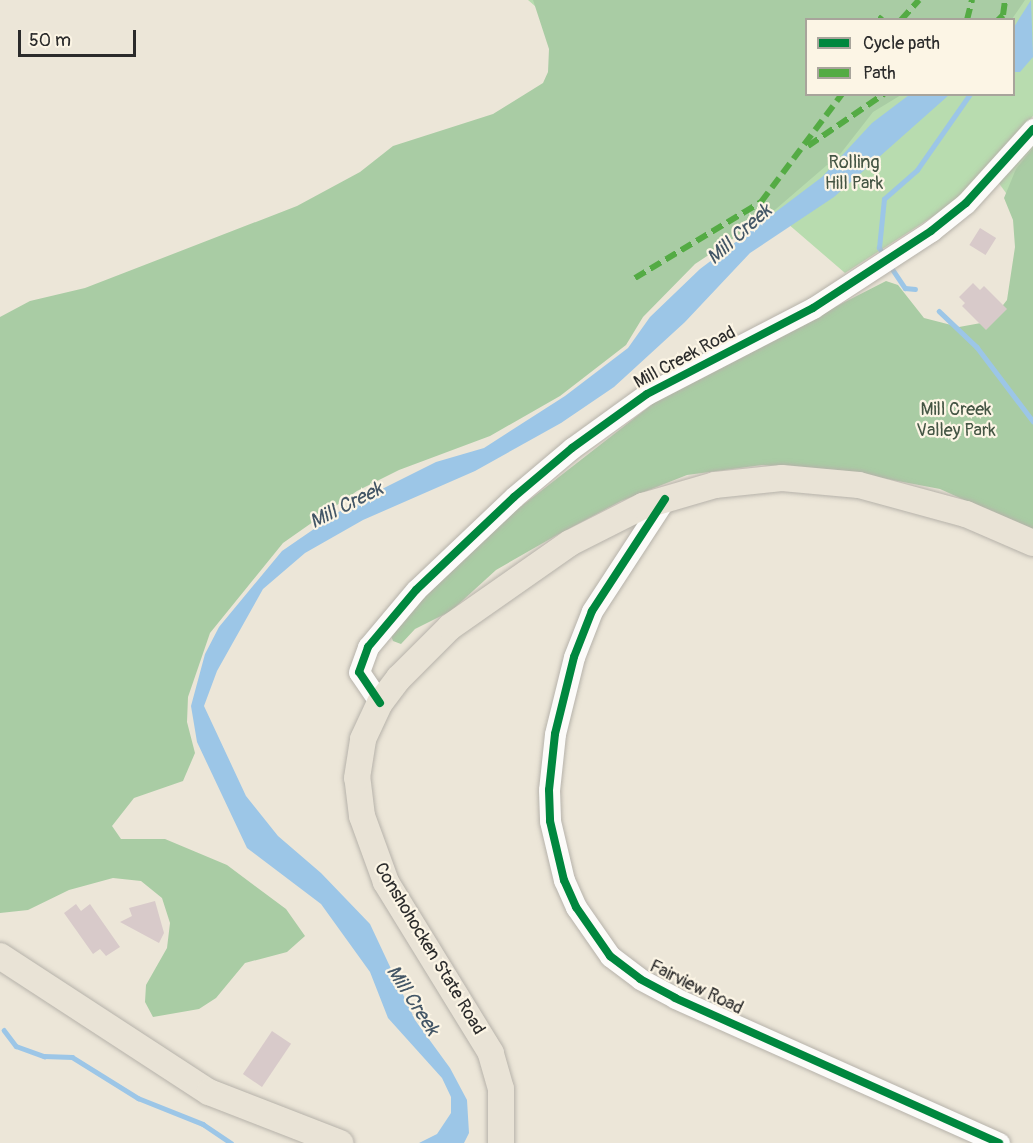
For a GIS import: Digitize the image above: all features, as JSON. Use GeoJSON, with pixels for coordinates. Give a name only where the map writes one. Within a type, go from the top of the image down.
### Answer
{"type":"FeatureCollection","features":[{"type":"Feature","properties":{"kind":"main road","name":"Conshohocken State Road"},"geometry":{"type":"LineString","coordinates":[[501,1143],[501,1089],[491,1053],[397,900],[367,836],[357,778],[363,739],[380,703],[430,645],[510,583],[600,525],[665,499],[756,479],[832,481],[915,498],[1033,543]]}},
{"type":"Feature","properties":{"kind":"main road"},"geometry":{"type":"LineString","coordinates":[[0,957],[201,1087],[340,1143]]}},
{"type":"Feature","properties":{"kind":"street","name":"Mill Creek Road"},"geometry":{"type":"LineString","coordinates":[[380,703],[359,672],[368,647],[416,590],[514,497],[572,448],[647,394],[699,364],[790,321],[887,259],[966,203],[1033,129]]}},
{"type":"Feature","properties":{"kind":"street","name":"Fairview Road"},"geometry":{"type":"LineString","coordinates":[[665,499],[592,611],[574,657],[555,734],[549,790],[550,821],[564,880],[576,907],[610,956],[640,979],[999,1143]]}},
{"type":"Feature","properties":{"kind":"green space","name":"Rolling Hill Park"},"geometry":{"type":"Polygon","coordinates":[[[528,0],[1033,0],[1033,116],[960,199],[845,273],[528,0]]]}},
{"type":"Feature","properties":{"kind":"green space"},"geometry":{"type":"Polygon","coordinates":[[[533,0],[1025,0],[1013,18],[805,18],[805,96],[899,96],[873,112],[841,153],[769,215],[695,264],[643,317],[626,345],[560,396],[490,436],[399,470],[357,491],[283,543],[210,633],[188,697],[187,722],[195,753],[183,781],[134,798],[112,826],[121,839],[165,839],[227,865],[286,909],[305,936],[287,952],[245,963],[216,998],[199,1009],[153,1017],[145,1002],[146,985],[167,948],[170,923],[162,898],[141,881],[113,878],[69,890],[28,910],[0,913],[0,317],[30,301],[85,288],[297,206],[360,172],[393,146],[493,114],[543,83],[548,72],[549,49],[533,0]]]}},
{"type":"Feature","properties":{"kind":"green space"},"geometry":{"type":"Polygon","coordinates":[[[1033,140],[1033,230],[998,182],[1033,140]]]}},
{"type":"Feature","properties":{"kind":"green space","name":"Mill Creek Valley Park"},"geometry":{"type":"Polygon","coordinates":[[[1033,148],[1033,531],[940,489],[845,471],[762,465],[687,475],[621,501],[557,535],[496,570],[451,611],[415,629],[401,644],[393,641],[389,631],[514,512],[668,392],[886,281],[898,285],[924,318],[959,327],[981,323],[996,314],[1007,300],[1015,247],[1013,220],[1004,198],[1016,169],[1033,148]]]}},
{"type":"Feature","properties":{"kind":"water"},"geometry":{"type":"Polygon","coordinates":[[[1031,0],[1033,57],[1020,72],[1015,72],[1015,25],[1031,0]]]}},
{"type":"Feature","properties":{"kind":"water"},"geometry":{"type":"Polygon","coordinates":[[[908,96],[948,96],[834,197],[750,253],[685,322],[614,387],[561,423],[475,471],[363,520],[305,553],[263,589],[217,671],[204,706],[246,796],[278,836],[321,873],[370,924],[415,1020],[450,1068],[467,1100],[469,1133],[464,1143],[419,1143],[437,1134],[451,1113],[451,1097],[442,1078],[388,1018],[370,972],[321,904],[247,848],[197,742],[191,706],[205,654],[219,627],[282,551],[346,507],[436,462],[484,448],[565,396],[628,348],[650,317],[700,269],[822,177],[872,123],[908,96]]]}},
{"type":"Feature","properties":{"kind":"building"},"geometry":{"type":"Polygon","coordinates":[[[980,228],[996,238],[986,255],[969,245],[980,228]]]}},
{"type":"Feature","properties":{"kind":"building"},"geometry":{"type":"Polygon","coordinates":[[[973,283],[980,290],[984,286],[1007,309],[986,330],[962,306],[965,303],[959,297],[973,283]]]}},
{"type":"Feature","properties":{"kind":"building"},"geometry":{"type":"Polygon","coordinates":[[[155,901],[164,933],[159,943],[120,922],[132,916],[129,908],[155,901]]]}},
{"type":"Feature","properties":{"kind":"building"},"geometry":{"type":"Polygon","coordinates":[[[76,904],[81,911],[90,904],[120,947],[106,956],[100,949],[93,954],[64,913],[76,904]]]}},
{"type":"Feature","properties":{"kind":"building"},"geometry":{"type":"Polygon","coordinates":[[[272,1031],[291,1044],[262,1087],[243,1074],[272,1031]]]}},
{"type":"Feature","properties":{"kind":"waterway"},"geometry":{"type":"LineString","coordinates":[[883,254],[879,248],[884,199],[917,170],[969,96]]}},
{"type":"Feature","properties":{"kind":"waterway"},"geometry":{"type":"LineString","coordinates":[[889,264],[905,288],[915,289]]}},
{"type":"Feature","properties":{"kind":"waterway"},"geometry":{"type":"LineString","coordinates":[[939,311],[977,347],[1033,421]]}},
{"type":"Feature","properties":{"kind":"waterway"},"geometry":{"type":"LineString","coordinates":[[4,1030],[16,1046],[44,1056],[72,1057],[138,1098],[203,1124],[231,1143]]}},
{"type":"Feature","properties":{"kind":"marked path"},"geometry":{"type":"LineString","coordinates":[[903,18],[919,0]]}},
{"type":"Feature","properties":{"kind":"marked path"},"geometry":{"type":"LineString","coordinates":[[968,18],[972,0]]}},
{"type":"Feature","properties":{"kind":"marked path"},"geometry":{"type":"LineString","coordinates":[[1000,18],[1003,15],[1005,0]]}},
{"type":"Feature","properties":{"kind":"marked path"},"geometry":{"type":"LineString","coordinates":[[635,278],[761,202],[840,96]]}},
{"type":"Feature","properties":{"kind":"marked path"},"geometry":{"type":"LineString","coordinates":[[808,146],[881,96]]}},
{"type":"Feature","properties":{"kind":"cycle path"},"geometry":{"type":"LineString","coordinates":[[380,703],[359,672],[368,647],[416,590],[514,497],[572,448],[647,394],[813,308],[931,231],[966,203],[1033,129]]}},
{"type":"Feature","properties":{"kind":"cycle path"},"geometry":{"type":"LineString","coordinates":[[665,499],[592,611],[574,657],[555,734],[549,790],[550,821],[564,880],[576,907],[610,956],[640,979],[675,998],[999,1143]]}},
{"type":"Feature","properties":{"kind":"water label","name":"Mill Creek"},"geometry":{"type":"Point","coordinates":[739,234]}},
{"type":"Feature","properties":{"kind":"water label","name":"Mill Creek"},"geometry":{"type":"Point","coordinates":[346,505]}},
{"type":"Feature","properties":{"kind":"water label","name":"Mill Creek"},"geometry":{"type":"Point","coordinates":[413,1000]}}]}
